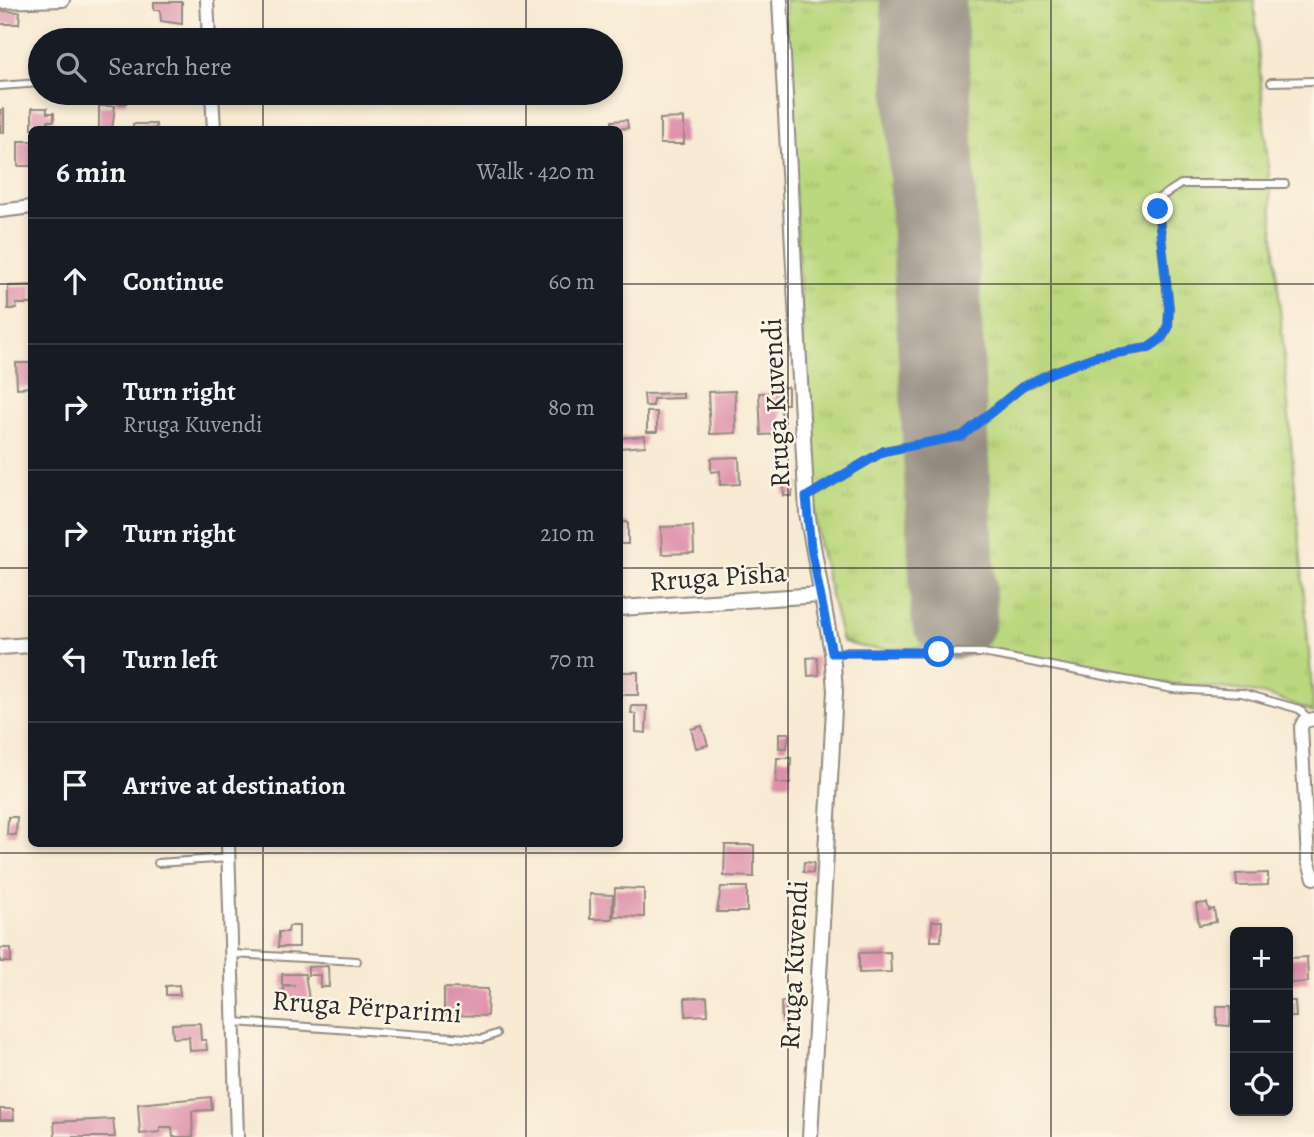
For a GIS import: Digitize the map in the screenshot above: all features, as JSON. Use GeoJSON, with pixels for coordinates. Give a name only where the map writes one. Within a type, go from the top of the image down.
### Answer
{"type":"FeatureCollection","features":[{"type":"Feature","properties":{"kind":"street"},"geometry":{"type":"LineString","coordinates":[[0,2],[63,0]]}},
{"type":"Feature","properties":{"kind":"street"},"geometry":{"type":"LineString","coordinates":[[207,0],[208,28]]}},
{"type":"Feature","properties":{"kind":"street","name":"Rruga Kuvendi"},"geometry":{"type":"LineString","coordinates":[[780,0],[806,497],[820,595],[832,653],[835,691],[810,1137]]}},
{"type":"Feature","properties":{"kind":"street"},"geometry":{"type":"LineString","coordinates":[[213,105],[214,126]]}},
{"type":"Feature","properties":{"kind":"street"},"geometry":{"type":"LineString","coordinates":[[0,211],[28,208]]}},
{"type":"Feature","properties":{"kind":"street","name":"Rruga Pisha"},"geometry":{"type":"LineString","coordinates":[[623,608],[820,595]]}},
{"type":"Feature","properties":{"kind":"street"},"geometry":{"type":"LineString","coordinates":[[0,648],[28,645]]}},
{"type":"Feature","properties":{"kind":"street"},"geometry":{"type":"LineString","coordinates":[[1312,719],[1301,727],[1308,860],[1314,877]]}},
{"type":"Feature","properties":{"kind":"street","name":"Rruga Përparimi"},"geometry":{"type":"LineString","coordinates":[[228,847],[237,1137]]}},
{"type":"Feature","properties":{"kind":"lane"},"geometry":{"type":"LineString","coordinates":[[1271,82],[1314,81]]}},
{"type":"Feature","properties":{"kind":"lane"},"geometry":{"type":"LineString","coordinates":[[0,86],[28,84]]}},
{"type":"Feature","properties":{"kind":"lane"},"geometry":{"type":"LineString","coordinates":[[806,497],[884,451],[962,436],[1022,387],[1053,372],[1097,356],[1148,348],[1161,339],[1168,328],[1169,308],[1159,198],[1181,184],[1285,184]]}},
{"type":"Feature","properties":{"kind":"lane"},"geometry":{"type":"LineString","coordinates":[[832,653],[983,653],[1173,689],[1242,693],[1299,709],[1312,719]]}},
{"type":"Feature","properties":{"kind":"lane"},"geometry":{"type":"LineString","coordinates":[[158,863],[229,858]]}},
{"type":"Feature","properties":{"kind":"lane","name":"Rruga Përparimi"},"geometry":{"type":"LineString","coordinates":[[232,954],[357,961]]}},
{"type":"Feature","properties":{"kind":"lane","name":"Rruga Përparimi"},"geometry":{"type":"LineString","coordinates":[[234,1022],[482,1039],[496,1034]]}},
{"type":"Feature","properties":{"kind":"green space"},"geometry":{"type":"Polygon","coordinates":[[[785,0],[1254,0],[1314,713],[1270,696],[1137,680],[986,649],[949,646],[887,649],[857,646],[842,641],[818,542],[807,424],[785,0]]]}},
{"type":"Feature","properties":{"kind":"building"},"geometry":{"type":"Polygon","coordinates":[[[154,2],[182,2],[182,24],[161,21],[160,10],[154,10],[154,2]]]}},
{"type":"Feature","properties":{"kind":"building"},"geometry":{"type":"Polygon","coordinates":[[[0,11],[20,12],[19,24],[0,24],[0,11]]]}},
{"type":"Feature","properties":{"kind":"building"},"geometry":{"type":"Polygon","coordinates":[[[99,106],[115,106],[112,126],[99,126],[99,106]]]}},
{"type":"Feature","properties":{"kind":"building"},"geometry":{"type":"Polygon","coordinates":[[[32,108],[47,108],[47,113],[54,113],[54,121],[48,121],[48,126],[32,126],[32,108]]]}},
{"type":"Feature","properties":{"kind":"building"},"geometry":{"type":"Polygon","coordinates":[[[4,109],[4,132],[0,132],[0,110],[4,109]]]}},
{"type":"Feature","properties":{"kind":"building"},"geometry":{"type":"Polygon","coordinates":[[[684,118],[684,144],[660,144],[660,119],[684,118]]]}},
{"type":"Feature","properties":{"kind":"building"},"geometry":{"type":"Polygon","coordinates":[[[627,120],[628,128],[612,126],[612,121],[627,120]]]}},
{"type":"Feature","properties":{"kind":"building"},"geometry":{"type":"Polygon","coordinates":[[[133,124],[156,124],[156,126],[133,124]]]}},
{"type":"Feature","properties":{"kind":"building"},"geometry":{"type":"Polygon","coordinates":[[[18,141],[28,141],[28,166],[18,166],[18,141]]]}},
{"type":"Feature","properties":{"kind":"building"},"geometry":{"type":"Polygon","coordinates":[[[28,285],[28,304],[16,304],[17,309],[8,309],[8,286],[28,285]]]}},
{"type":"Feature","properties":{"kind":"building"},"geometry":{"type":"Polygon","coordinates":[[[16,363],[28,363],[28,387],[17,388],[16,363]]]}},
{"type":"Feature","properties":{"kind":"building"},"geometry":{"type":"Polygon","coordinates":[[[788,387],[788,404],[781,404],[782,434],[761,435],[759,393],[776,393],[775,388],[788,387]]]}},
{"type":"Feature","properties":{"kind":"building"},"geometry":{"type":"Polygon","coordinates":[[[735,391],[736,433],[710,434],[708,392],[735,391]]]}},
{"type":"Feature","properties":{"kind":"building"},"geometry":{"type":"Polygon","coordinates":[[[683,393],[683,398],[653,399],[653,406],[645,406],[644,394],[683,393]]]}},
{"type":"Feature","properties":{"kind":"building"},"geometry":{"type":"Polygon","coordinates":[[[647,412],[657,412],[657,432],[647,432],[647,412]]]}},
{"type":"Feature","properties":{"kind":"building"},"geometry":{"type":"Polygon","coordinates":[[[645,436],[645,446],[623,448],[623,438],[645,436]]]}},
{"type":"Feature","properties":{"kind":"building"},"geometry":{"type":"Polygon","coordinates":[[[739,457],[740,484],[720,485],[720,471],[711,472],[711,458],[739,457]]]}},
{"type":"Feature","properties":{"kind":"building"},"geometry":{"type":"Polygon","coordinates":[[[784,482],[793,482],[792,496],[784,496],[784,482]]]}},
{"type":"Feature","properties":{"kind":"building"},"geometry":{"type":"Polygon","coordinates":[[[623,522],[628,522],[628,544],[623,544],[623,522]]]}},
{"type":"Feature","properties":{"kind":"building"},"geometry":{"type":"Polygon","coordinates":[[[693,526],[694,553],[662,554],[661,527],[693,526]]]}},
{"type":"Feature","properties":{"kind":"building"},"geometry":{"type":"Polygon","coordinates":[[[817,657],[819,675],[808,676],[807,658],[817,657]]]}},
{"type":"Feature","properties":{"kind":"building"},"geometry":{"type":"Polygon","coordinates":[[[623,672],[638,672],[638,695],[623,695],[623,672]]]}},
{"type":"Feature","properties":{"kind":"building"},"geometry":{"type":"Polygon","coordinates":[[[632,706],[647,706],[646,733],[636,732],[636,714],[631,713],[632,706]]]}},
{"type":"Feature","properties":{"kind":"building"},"geometry":{"type":"Polygon","coordinates":[[[702,726],[708,745],[696,748],[691,729],[702,726]]]}},
{"type":"Feature","properties":{"kind":"building"},"geometry":{"type":"Polygon","coordinates":[[[779,733],[789,733],[787,748],[779,748],[779,733]]]}},
{"type":"Feature","properties":{"kind":"building"},"geometry":{"type":"Polygon","coordinates":[[[777,758],[791,758],[790,784],[776,783],[777,758]]]}},
{"type":"Feature","properties":{"kind":"building"},"geometry":{"type":"Polygon","coordinates":[[[8,817],[17,817],[16,835],[7,835],[8,817]]]}},
{"type":"Feature","properties":{"kind":"building"},"geometry":{"type":"Polygon","coordinates":[[[725,845],[754,845],[754,877],[724,876],[725,845]]]}},
{"type":"Feature","properties":{"kind":"building"},"geometry":{"type":"Polygon","coordinates":[[[804,862],[814,863],[813,873],[803,872],[804,862]]]}},
{"type":"Feature","properties":{"kind":"building"},"geometry":{"type":"Polygon","coordinates":[[[1268,873],[1268,885],[1237,886],[1236,874],[1268,873]]]}},
{"type":"Feature","properties":{"kind":"building"},"geometry":{"type":"Polygon","coordinates":[[[721,887],[747,887],[747,912],[717,912],[721,887]]]}},
{"type":"Feature","properties":{"kind":"building"},"geometry":{"type":"Polygon","coordinates":[[[615,888],[644,889],[644,917],[614,916],[615,888]]]}},
{"type":"Feature","properties":{"kind":"building"},"geometry":{"type":"Polygon","coordinates":[[[590,894],[613,895],[612,919],[590,919],[590,894]]]}},
{"type":"Feature","properties":{"kind":"building"},"geometry":{"type":"Polygon","coordinates":[[[1207,903],[1209,910],[1214,909],[1216,922],[1199,925],[1196,904],[1207,903]]]}},
{"type":"Feature","properties":{"kind":"building"},"geometry":{"type":"Polygon","coordinates":[[[932,921],[942,921],[941,941],[931,941],[932,921]]]}},
{"type":"Feature","properties":{"kind":"building"},"geometry":{"type":"Polygon","coordinates":[[[289,926],[299,926],[299,947],[278,947],[279,932],[288,932],[289,926]]]}},
{"type":"Feature","properties":{"kind":"building"},"geometry":{"type":"Polygon","coordinates":[[[0,948],[11,948],[11,962],[0,962],[0,948]]]}},
{"type":"Feature","properties":{"kind":"building"},"geometry":{"type":"Polygon","coordinates":[[[890,952],[891,972],[859,973],[859,953],[890,952]]]}},
{"type":"Feature","properties":{"kind":"building"},"geometry":{"type":"Polygon","coordinates":[[[1307,957],[1308,982],[1293,983],[1293,958],[1307,957]]]}},
{"type":"Feature","properties":{"kind":"building"},"geometry":{"type":"Polygon","coordinates":[[[328,966],[329,987],[320,987],[320,975],[308,975],[308,967],[328,966]]]}},
{"type":"Feature","properties":{"kind":"building"},"geometry":{"type":"Polygon","coordinates":[[[282,974],[305,974],[309,999],[284,1000],[283,986],[295,985],[282,985],[282,974]]]}},
{"type":"Feature","properties":{"kind":"building"},"geometry":{"type":"Polygon","coordinates":[[[179,985],[180,995],[166,995],[166,986],[179,985]]]}},
{"type":"Feature","properties":{"kind":"building"},"geometry":{"type":"Polygon","coordinates":[[[444,988],[488,989],[487,1016],[444,1015],[444,988]]]}},
{"type":"Feature","properties":{"kind":"building"},"geometry":{"type":"Polygon","coordinates":[[[707,997],[708,1015],[686,1016],[685,998],[707,997]]]}},
{"type":"Feature","properties":{"kind":"building"},"geometry":{"type":"Polygon","coordinates":[[[796,1001],[797,1020],[782,1021],[781,1002],[796,1001]]]}},
{"type":"Feature","properties":{"kind":"building"},"geometry":{"type":"Polygon","coordinates":[[[1293,1001],[1295,1001],[1296,1017],[1293,1017],[1293,1001]]]}},
{"type":"Feature","properties":{"kind":"building"},"geometry":{"type":"Polygon","coordinates":[[[1217,1006],[1230,1006],[1230,1026],[1217,1025],[1217,1006]]]}},
{"type":"Feature","properties":{"kind":"building"},"geometry":{"type":"Polygon","coordinates":[[[200,1023],[201,1040],[206,1040],[207,1050],[190,1051],[189,1037],[173,1038],[172,1024],[200,1023]]]}},
{"type":"Feature","properties":{"kind":"building"},"geometry":{"type":"Polygon","coordinates":[[[211,1097],[212,1110],[192,1111],[193,1137],[173,1137],[172,1127],[160,1127],[160,1132],[140,1134],[138,1104],[211,1097]]]}},
{"type":"Feature","properties":{"kind":"building"},"geometry":{"type":"Polygon","coordinates":[[[0,1109],[13,1109],[14,1120],[0,1120],[0,1109]]]}},
{"type":"Feature","properties":{"kind":"building"},"geometry":{"type":"Polygon","coordinates":[[[113,1119],[115,1137],[55,1137],[54,1122],[113,1119]]]}},
{"type":"Feature","properties":{"kind":"runway"},"geometry":{"type":"LineString","coordinates":[[923,0],[954,616]]}},
{"type":"Feature","properties":{"kind":"route"},"geometry":{"type":"LineString","coordinates":[[939,652],[832,653],[811,548],[806,497],[884,451],[962,436],[1022,387],[1053,372],[1097,356],[1148,348],[1161,339],[1168,328],[1169,308],[1158,209]]}}]}
